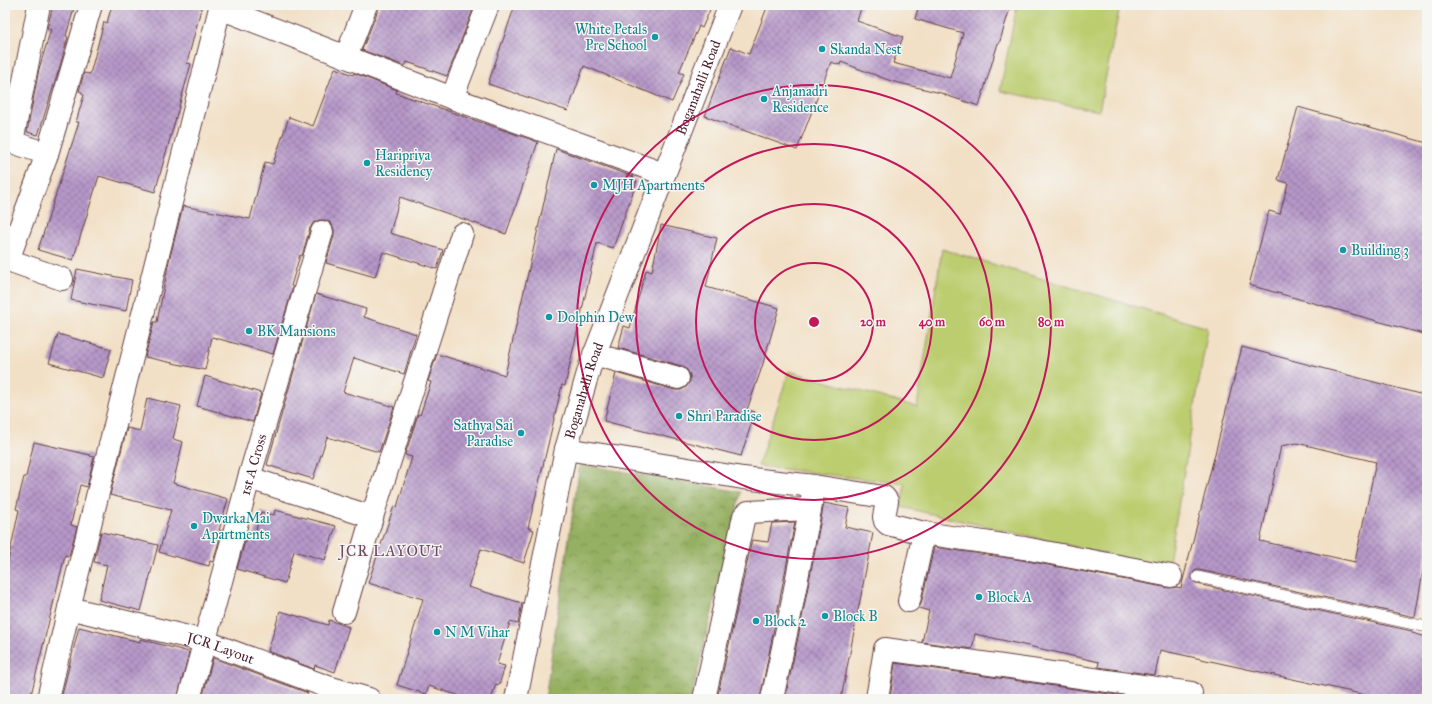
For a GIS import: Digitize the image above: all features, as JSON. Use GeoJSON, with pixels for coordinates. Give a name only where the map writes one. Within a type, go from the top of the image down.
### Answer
{"type":"FeatureCollection","features":[{"type":"Feature","properties":{"kind":"street"},"geometry":{"type":"LineString","coordinates":[[39,5],[12,142],[47,154]]}},
{"type":"Feature","properties":{"kind":"street"},"geometry":{"type":"LineString","coordinates":[[62,279],[7,260],[47,154],[91,5]]}},
{"type":"Feature","properties":{"kind":"street"},"geometry":{"type":"LineString","coordinates":[[346,56],[366,5]]}},
{"type":"Feature","properties":{"kind":"street"},"geometry":{"type":"LineString","coordinates":[[452,98],[488,5]]}},
{"type":"Feature","properties":{"kind":"street","name":"Boganahalli Road"},"geometry":{"type":"LineString","coordinates":[[516,699],[566,449],[594,354],[730,5]]}},
{"type":"Feature","properties":{"kind":"street"},"geometry":{"type":"LineString","coordinates":[[48,699],[69,608],[221,6],[452,98],[664,174]]}},
{"type":"Feature","properties":{"kind":"street","name":"1st A Cross"},"geometry":{"type":"LineString","coordinates":[[189,699],[249,478],[322,232]]}},
{"type":"Feature","properties":{"kind":"street"},"geometry":{"type":"LineString","coordinates":[[344,612],[372,517],[462,234]]}},
{"type":"Feature","properties":{"kind":"street"},"geometry":{"type":"LineString","coordinates":[[594,354],[678,378]]}},
{"type":"Feature","properties":{"kind":"street"},"geometry":{"type":"LineString","coordinates":[[566,449],[743,478],[814,486],[884,497],[887,501],[884,517],[885,522],[888,524],[924,533],[1024,548],[1171,576]]}},
{"type":"Feature","properties":{"kind":"street"},"geometry":{"type":"LineString","coordinates":[[249,478],[372,517]]}},
{"type":"Feature","properties":{"kind":"street"},"geometry":{"type":"LineString","coordinates":[[772,699],[790,615],[814,486]]}},
{"type":"Feature","properties":{"kind":"street"},"geometry":{"type":"LineString","coordinates":[[704,699],[744,516],[748,512],[810,509]]}},
{"type":"Feature","properties":{"kind":"street"},"geometry":{"type":"LineString","coordinates":[[909,601],[924,533]]}},
{"type":"Feature","properties":{"kind":"street","name":"JCR Layout"},"geometry":{"type":"LineString","coordinates":[[69,608],[204,641],[327,693],[369,699]]}},
{"type":"Feature","properties":{"kind":"street"},"geometry":{"type":"LineString","coordinates":[[877,699],[885,649],[1191,693]]}},
{"type":"Feature","properties":{"kind":"lane"},"geometry":{"type":"LineString","coordinates":[[1198,577],[1427,627]]}},
{"type":"Feature","properties":{"kind":"green space"},"geometry":{"type":"Polygon","coordinates":[[[1017,5],[1120,6],[1099,111],[1000,91],[1017,5]]]}},
{"type":"Feature","properties":{"kind":"green space"},"geometry":{"type":"Polygon","coordinates":[[[942,249],[1208,328],[1168,568],[901,507],[905,484],[758,466],[789,371],[917,407],[942,249]]]}},
{"type":"Feature","properties":{"kind":"green space"},"geometry":{"type":"Polygon","coordinates":[[[580,464],[741,492],[691,699],[545,699],[580,464]]]}},
{"type":"Feature","properties":{"kind":"building"},"geometry":{"type":"Polygon","coordinates":[[[53,5],[75,5],[66,36],[68,37],[60,66],[38,135],[27,132],[39,69],[51,29],[47,29],[53,5]]]}},
{"type":"Feature","properties":{"kind":"building"},"geometry":{"type":"Polygon","coordinates":[[[112,5],[202,5],[187,63],[191,64],[155,192],[99,176],[73,260],[38,250],[79,122],[76,122],[84,95],[79,91],[84,73],[90,74],[104,22],[107,23],[112,5]]]}},
{"type":"Feature","properties":{"kind":"building"},"geometry":{"type":"Polygon","coordinates":[[[380,5],[475,5],[447,76],[407,62],[405,66],[362,50],[380,5]]]}},
{"type":"Feature","properties":{"kind":"building"},"geometry":{"type":"Polygon","coordinates":[[[515,5],[712,5],[702,28],[699,26],[679,72],[684,74],[672,102],[584,66],[568,111],[488,84],[515,5]]]}},
{"type":"Feature","properties":{"kind":"building"},"geometry":{"type":"Polygon","coordinates":[[[768,5],[862,5],[857,21],[903,37],[893,63],[950,78],[963,33],[915,19],[919,5],[1011,5],[979,106],[945,94],[891,81],[841,62],[840,65],[831,62],[797,150],[705,116],[731,47],[749,54],[768,5]]]}},
{"type":"Feature","properties":{"kind":"building"},"geometry":{"type":"Polygon","coordinates":[[[335,68],[353,75],[354,73],[397,90],[396,93],[538,142],[506,234],[400,197],[390,233],[443,250],[437,269],[383,252],[375,277],[326,263],[334,236],[334,229],[331,223],[325,220],[319,220],[313,223],[310,228],[302,256],[300,255],[291,286],[293,287],[273,354],[212,337],[205,370],[145,357],[154,322],[157,322],[169,261],[183,206],[250,219],[265,162],[273,164],[289,117],[313,126],[335,68]]]}},
{"type":"Feature","properties":{"kind":"building","name":"Building 3"},"geometry":{"type":"Polygon","coordinates":[[[1298,107],[1427,143],[1427,335],[1249,285],[1269,211],[1280,214],[1288,183],[1278,180],[1298,107]]]}},
{"type":"Feature","properties":{"kind":"building"},"geometry":{"type":"Polygon","coordinates":[[[556,149],[634,177],[633,180],[637,181],[613,248],[597,243],[565,386],[562,385],[528,528],[534,530],[524,563],[481,549],[468,587],[522,603],[518,624],[510,622],[497,664],[505,666],[499,685],[496,684],[491,699],[459,699],[460,696],[429,686],[426,694],[397,685],[423,599],[368,583],[394,506],[397,507],[412,457],[405,455],[418,414],[420,415],[431,382],[428,381],[437,354],[505,375],[556,149]]]}},
{"type":"Feature","properties":{"kind":"building"},"geometry":{"type":"Polygon","coordinates":[[[661,225],[717,238],[706,287],[779,308],[762,367],[747,410],[755,412],[741,456],[604,421],[616,373],[675,390],[681,390],[686,387],[690,381],[690,375],[682,366],[618,348],[624,326],[630,328],[646,270],[652,272],[661,225]]]}},
{"type":"Feature","properties":{"kind":"building"},"geometry":{"type":"Polygon","coordinates":[[[77,269],[132,280],[126,311],[71,300],[77,269]]]}},
{"type":"Feature","properties":{"kind":"building"},"geometry":{"type":"Polygon","coordinates":[[[316,294],[366,309],[364,317],[416,334],[404,374],[354,358],[343,392],[394,407],[379,452],[327,437],[313,479],[267,465],[316,294]]]}},
{"type":"Feature","properties":{"kind":"building"},"geometry":{"type":"Polygon","coordinates":[[[58,334],[111,349],[103,378],[49,363],[58,334]]]}},
{"type":"Feature","properties":{"kind":"building"},"geometry":{"type":"Polygon","coordinates":[[[1242,347],[1427,396],[1427,549],[1415,617],[1199,570],[1196,570],[1193,573],[1192,579],[1197,584],[1412,631],[1412,633],[1427,637],[1427,699],[1384,699],[1160,650],[1155,675],[1098,667],[1099,662],[975,634],[972,649],[922,642],[929,611],[919,608],[934,547],[1022,560],[1169,588],[1181,588],[1242,347]],[[1297,443],[1281,446],[1260,541],[1355,562],[1376,462],[1297,443]]]}},
{"type":"Feature","properties":{"kind":"building"},"geometry":{"type":"Polygon","coordinates":[[[205,376],[261,393],[253,422],[197,406],[205,376]]]}},
{"type":"Feature","properties":{"kind":"building"},"geometry":{"type":"Polygon","coordinates":[[[147,398],[181,406],[173,439],[183,442],[173,483],[228,499],[219,530],[222,531],[213,562],[210,561],[209,566],[159,552],[171,510],[110,495],[127,428],[140,431],[147,398]]]}},
{"type":"Feature","properties":{"kind":"building"},"geometry":{"type":"Polygon","coordinates":[[[34,442],[94,457],[87,487],[80,485],[71,524],[77,527],[69,556],[65,555],[30,699],[5,699],[5,576],[19,510],[16,509],[24,477],[26,477],[34,442]]]}},
{"type":"Feature","properties":{"kind":"building","name":"Block B"},"geometry":{"type":"Polygon","coordinates":[[[824,503],[849,508],[845,527],[873,533],[841,699],[785,699],[802,618],[824,503]]]}},
{"type":"Feature","properties":{"kind":"building"},"geometry":{"type":"Polygon","coordinates":[[[275,510],[336,526],[325,560],[294,551],[285,583],[237,569],[246,538],[253,540],[261,512],[274,515],[275,510]]]}},
{"type":"Feature","properties":{"kind":"building","name":"Block 2"},"geometry":{"type":"Polygon","coordinates":[[[795,522],[760,699],[717,699],[752,540],[768,542],[772,523],[795,522]]]}},
{"type":"Feature","properties":{"kind":"building"},"geometry":{"type":"Polygon","coordinates":[[[101,532],[158,545],[141,611],[99,600],[107,565],[94,562],[101,532]]]}},
{"type":"Feature","properties":{"kind":"building"},"geometry":{"type":"Polygon","coordinates":[[[280,611],[328,625],[329,620],[349,627],[335,672],[315,665],[314,669],[268,651],[280,611]]]}},
{"type":"Feature","properties":{"kind":"building"},"geometry":{"type":"Polygon","coordinates":[[[79,627],[140,642],[140,639],[189,652],[177,699],[61,699],[79,627]]]}},
{"type":"Feature","properties":{"kind":"building"},"geometry":{"type":"Polygon","coordinates":[[[213,658],[308,693],[306,699],[202,699],[213,658]]]}},
{"type":"Feature","properties":{"kind":"building"},"geometry":{"type":"Polygon","coordinates":[[[895,663],[1145,699],[890,699],[895,663]]]}},
{"type":"Feature","properties":{"kind":"waterway"},"geometry":{"type":"LineString","coordinates":[[1419,5],[1427,8]]}},
{"type":"Feature","properties":{"kind":"place","name":"White Petals Pre School"},"geometry":{"type":"Point","coordinates":[655,37]}},
{"type":"Feature","properties":{"kind":"place","name":"Skanda Nest"},"geometry":{"type":"Point","coordinates":[822,49]}},
{"type":"Feature","properties":{"kind":"place","name":"Anjanadri Residence"},"geometry":{"type":"Point","coordinates":[764,99]}},
{"type":"Feature","properties":{"kind":"place","name":"Haripriya Residency"},"geometry":{"type":"Point","coordinates":[367,163]}},
{"type":"Feature","properties":{"kind":"place","name":"MJH Apartments"},"geometry":{"type":"Point","coordinates":[594,185]}},
{"type":"Feature","properties":{"kind":"place","name":"Building 3"},"geometry":{"type":"Point","coordinates":[1343,250]}},
{"type":"Feature","properties":{"kind":"place","name":"Dolphin Dew"},"geometry":{"type":"Point","coordinates":[549,317]}},
{"type":"Feature","properties":{"kind":"place","name":"BK Mansions"},"geometry":{"type":"Point","coordinates":[249,331]}},
{"type":"Feature","properties":{"kind":"place","name":"Shri Paradise"},"geometry":{"type":"Point","coordinates":[679,416]}},
{"type":"Feature","properties":{"kind":"place","name":"Sathya Sai Paradise"},"geometry":{"type":"Point","coordinates":[521,433]}},
{"type":"Feature","properties":{"kind":"place","name":"DwarkaMai Apartments"},"geometry":{"type":"Point","coordinates":[194,526]}},
{"type":"Feature","properties":{"kind":"place","name":"Block A"},"geometry":{"type":"Point","coordinates":[979,597]}},
{"type":"Feature","properties":{"kind":"place","name":"Block B"},"geometry":{"type":"Point","coordinates":[825,616]}},
{"type":"Feature","properties":{"kind":"place","name":"Block 2"},"geometry":{"type":"Point","coordinates":[756,621]}},
{"type":"Feature","properties":{"kind":"place","name":"N M Vihar"},"geometry":{"type":"Point","coordinates":[437,632]}},
{"type":"Feature","properties":{"kind":"district","name":"JCR LAYOUT"},"geometry":{"type":"Point","coordinates":[391,551]}}]}
